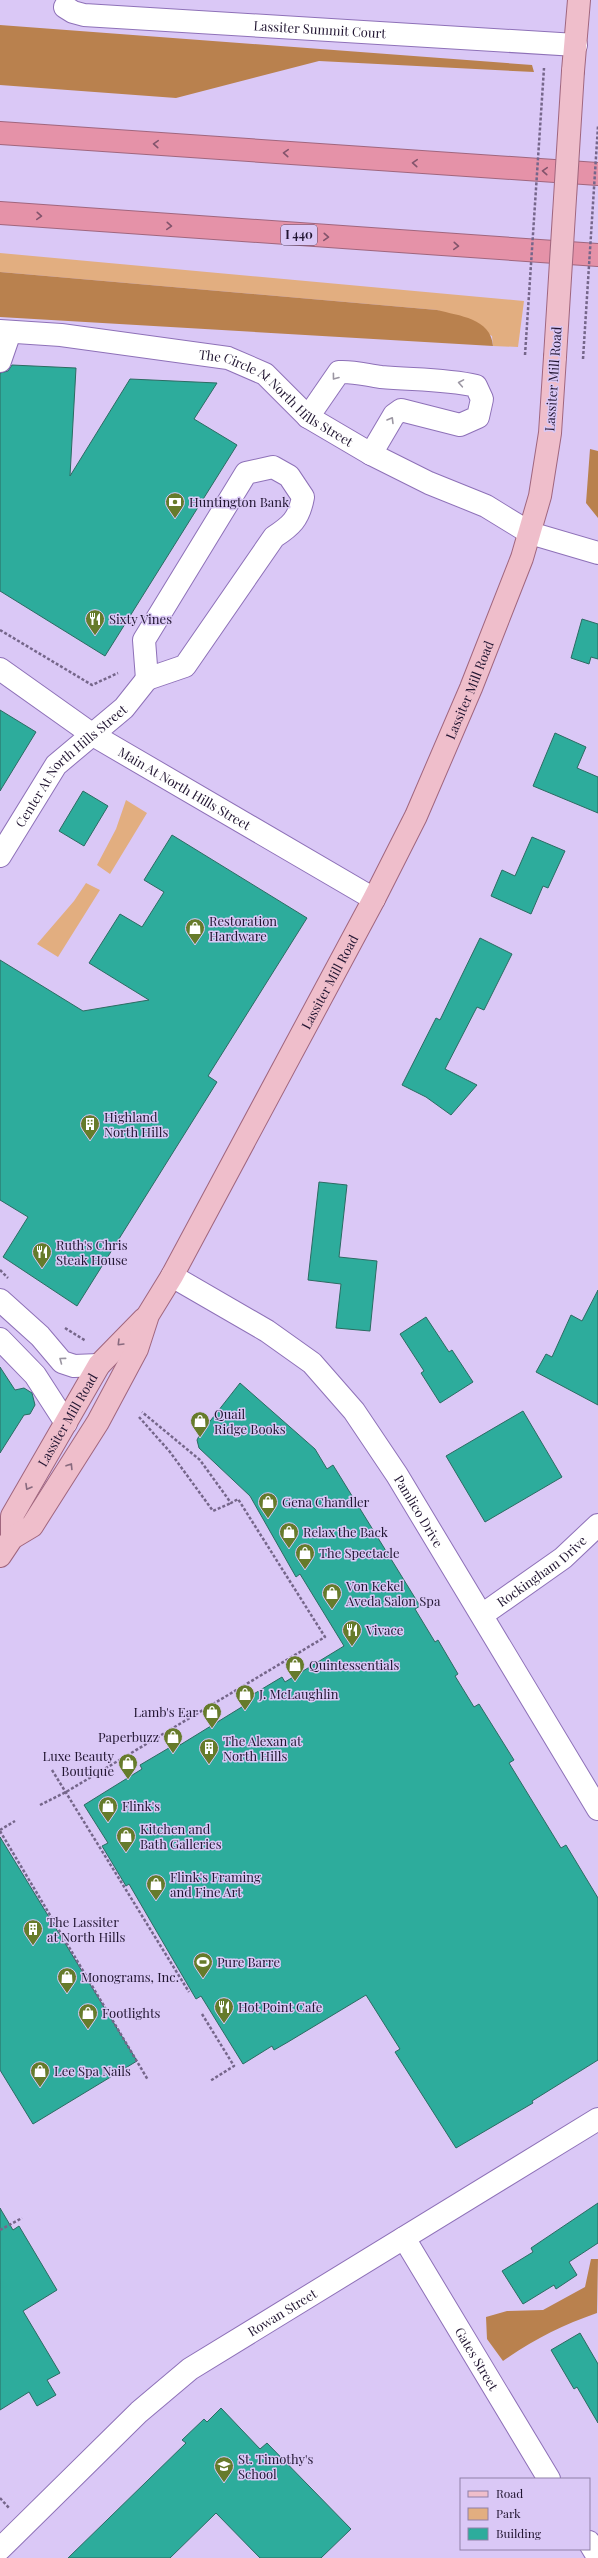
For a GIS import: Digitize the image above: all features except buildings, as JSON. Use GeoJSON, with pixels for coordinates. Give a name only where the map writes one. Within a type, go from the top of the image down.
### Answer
{"type":"FeatureCollection","features":[{"type":"Feature","properties":{"kind":"highway"},"geometry":{"type":"LineString","coordinates":[[0,133],[598,174]]}},
{"type":"Feature","properties":{"kind":"highway","name":"I 440"},"geometry":{"type":"LineString","coordinates":[[0,213],[598,255]]}},
{"type":"Feature","properties":{"kind":"main road","name":"Lassiter Mill Road"},"geometry":{"type":"LineString","coordinates":[[12,1538],[12,1516],[99,1365],[148,1315],[172,1276],[374,899],[416,816],[515,577],[530,533],[548,456],[579,0]]}},
{"type":"Feature","properties":{"kind":"main road","name":"Lassiter Mill Road"},"geometry":{"type":"LineString","coordinates":[[0,1556],[12,1538],[32,1526],[98,1422],[137,1349],[148,1315]]}},
{"type":"Feature","properties":{"kind":"street","name":"Lassiter Summit Court"},"geometry":{"type":"LineString","coordinates":[[65,7],[84,16],[576,45]]}},
{"type":"Feature","properties":{"kind":"street"},"geometry":{"type":"LineString","coordinates":[[0,361],[5,331]]}},
{"type":"Feature","properties":{"kind":"street","name":"The Circle At North Hills Street"},"geometry":{"type":"LineString","coordinates":[[5,331],[62,335],[228,358],[265,374],[308,417],[370,454],[429,483],[486,506],[530,533],[598,553]]}},
{"type":"Feature","properties":{"kind":"street"},"geometry":{"type":"LineString","coordinates":[[308,417],[339,372],[355,371],[379,377],[458,382],[476,386],[482,399],[478,417],[460,425],[402,410],[394,414],[370,454]]}},
{"type":"Feature","properties":{"kind":"street"},"geometry":{"type":"LineString","coordinates":[[273,467],[289,476],[303,497],[300,512],[292,525],[274,537],[185,666],[147,679],[144,640],[246,473],[273,467]]}},
{"type":"Feature","properties":{"kind":"street","name":"Main At North Hills Street"},"geometry":{"type":"LineString","coordinates":[[0,669],[93,735],[374,899]]}},
{"type":"Feature","properties":{"kind":"street","name":"Center At North Hills Street"},"geometry":{"type":"LineString","coordinates":[[0,856],[56,765],[124,708],[147,679]]}},
{"type":"Feature","properties":{"kind":"street","name":"Pamlico Drive"},"geometry":{"type":"LineString","coordinates":[[172,1276],[266,1331],[312,1363],[354,1411],[397,1476],[598,1809]]}},
{"type":"Feature","properties":{"kind":"street"},"geometry":{"type":"LineString","coordinates":[[0,1300],[40,1336],[62,1362],[74,1366],[99,1365]]}},
{"type":"Feature","properties":{"kind":"street"},"geometry":{"type":"LineString","coordinates":[[0,1339],[35,1375],[66,1423]]}},
{"type":"Feature","properties":{"kind":"street","name":"Rockingham Drive"},"geometry":{"type":"LineString","coordinates":[[482,1615],[563,1558],[598,1525]]}},
{"type":"Feature","properties":{"kind":"street","name":"Rowan Street"},"geometry":{"type":"LineString","coordinates":[[0,2549],[139,2412],[190,2369],[598,2119]]}},
{"type":"Feature","properties":{"kind":"street","name":"Gates Street"},"geometry":{"type":"LineString","coordinates":[[404,2238],[548,2478]]}},
{"type":"Feature","properties":{"kind":"street"},"geometry":{"type":"LineString","coordinates":[[590,2544],[598,2557]]}},
{"type":"Feature","properties":{"kind":"path"},"geometry":{"type":"LineString","coordinates":[[525,355],[544,68]]}},
{"type":"Feature","properties":{"kind":"path"},"geometry":{"type":"LineString","coordinates":[[583,359],[598,126]]}},
{"type":"Feature","properties":{"kind":"path"},"geometry":{"type":"LineString","coordinates":[[0,630],[92,685],[118,673]]}},
{"type":"Feature","properties":{"kind":"path"},"geometry":{"type":"LineString","coordinates":[[142,1412],[200,1460],[231,1503]]}},
{"type":"Feature","properties":{"kind":"path"},"geometry":{"type":"LineString","coordinates":[[40,1805],[66,1792],[325,1637],[238,1498],[231,1503],[213,1511],[170,1452],[139,1418]]}},
{"type":"Feature","properties":{"kind":"path"},"geometry":{"type":"LineString","coordinates":[[52,1770],[189,1992]]}},
{"type":"Feature","properties":{"kind":"path"},"geometry":{"type":"LineString","coordinates":[[15,1821],[0,1831],[148,2080]]}},
{"type":"Feature","properties":{"kind":"path"},"geometry":{"type":"LineString","coordinates":[[202,2014],[234,2066],[210,2081]]}},
{"type":"Feature","properties":{"kind":"path"},"geometry":{"type":"LineString","coordinates":[[0,2230],[22,2218]]}},
{"type":"Feature","properties":{"kind":"path"},"geometry":{"type":"LineString","coordinates":[[0,2498],[10,2508]]}},
{"type":"Feature","properties":{"kind":"green space"},"geometry":{"type":"Polygon","coordinates":[[[0,253],[524,301],[518,347],[493,346],[492,336],[437,310],[0,272],[0,253]]]}},
{"type":"Feature","properties":{"kind":"green space"},"geometry":{"type":"Polygon","coordinates":[[[126,800],[147,813],[110,874],[97,865],[116,829],[126,800]]]}},
{"type":"Feature","properties":{"kind":"green space"},"geometry":{"type":"Polygon","coordinates":[[[86,883],[100,890],[58,957],[37,944],[74,901],[86,883]]]}},
{"type":"Feature","properties":{"kind":"shaded area"},"geometry":{"type":"Polygon","coordinates":[[[0,25],[532,65],[534,72],[319,61],[176,98],[0,85],[0,25]]]}},
{"type":"Feature","properties":{"kind":"shaded area"},"geometry":{"type":"Polygon","coordinates":[[[0,272],[437,310],[464,317],[480,324],[486,329],[491,337],[493,346],[0,317],[0,272]]]}},
{"type":"Feature","properties":{"kind":"shaded area"},"geometry":{"type":"Polygon","coordinates":[[[590,449],[598,451],[598,518],[586,503],[590,449]]]}},
{"type":"Feature","properties":{"kind":"shaded area"},"geometry":{"type":"Polygon","coordinates":[[[591,2259],[598,2259],[597,2313],[548,2334],[525,2346],[503,2361],[487,2339],[486,2317],[507,2311],[543,2310],[585,2287],[591,2259]]]}},
{"type":"Feature","properties":{"kind":"place","name":"Huntington Bank"},"geometry":{"type":"Point","coordinates":[175,519]}},
{"type":"Feature","properties":{"kind":"place","name":"Sixty Vines"},"geometry":{"type":"Point","coordinates":[95,636]}},
{"type":"Feature","properties":{"kind":"place","name":"Restoration Hardware"},"geometry":{"type":"Point","coordinates":[195,945]}},
{"type":"Feature","properties":{"kind":"place","name":"Highland North Hills"},"geometry":{"type":"Point","coordinates":[90,1141]}},
{"type":"Feature","properties":{"kind":"place","name":"Ruth's Chris Steak House"},"geometry":{"type":"Point","coordinates":[42,1269]}},
{"type":"Feature","properties":{"kind":"place","name":"Quail Ridge Books"},"geometry":{"type":"Point","coordinates":[200,1438]}},
{"type":"Feature","properties":{"kind":"place","name":"Gena Chandler"},"geometry":{"type":"Point","coordinates":[268,1519]}},
{"type":"Feature","properties":{"kind":"place","name":"Relax the Back"},"geometry":{"type":"Point","coordinates":[289,1549]}},
{"type":"Feature","properties":{"kind":"place","name":"The Spectacle"},"geometry":{"type":"Point","coordinates":[305,1570]}},
{"type":"Feature","properties":{"kind":"place","name":"Von Kekel Aveda Salon Spa"},"geometry":{"type":"Point","coordinates":[332,1610]}},
{"type":"Feature","properties":{"kind":"place","name":"Vivace"},"geometry":{"type":"Point","coordinates":[352,1647]}},
{"type":"Feature","properties":{"kind":"place","name":"Quintessentials"},"geometry":{"type":"Point","coordinates":[295,1682]}},
{"type":"Feature","properties":{"kind":"place","name":"J. McLaughlin"},"geometry":{"type":"Point","coordinates":[245,1711]}},
{"type":"Feature","properties":{"kind":"place","name":"Lamb's Ear"},"geometry":{"type":"Point","coordinates":[212,1729]}},
{"type":"Feature","properties":{"kind":"place","name":"Paperbuzz"},"geometry":{"type":"Point","coordinates":[173,1754]}},
{"type":"Feature","properties":{"kind":"place","name":"The Alexan at North Hills"},"geometry":{"type":"Point","coordinates":[209,1765]}},
{"type":"Feature","properties":{"kind":"place","name":"Luxe Beauty Boutique"},"geometry":{"type":"Point","coordinates":[128,1780]}},
{"type":"Feature","properties":{"kind":"place","name":"Flink's"},"geometry":{"type":"Point","coordinates":[108,1823]}},
{"type":"Feature","properties":{"kind":"place","name":"Kitchen and Bath Galleries"},"geometry":{"type":"Point","coordinates":[126,1853]}},
{"type":"Feature","properties":{"kind":"place","name":"Flink's Framing and Fine Art"},"geometry":{"type":"Point","coordinates":[156,1901]}},
{"type":"Feature","properties":{"kind":"place","name":"The Lassiter at North Hills"},"geometry":{"type":"Point","coordinates":[33,1946]}},
{"type":"Feature","properties":{"kind":"place","name":"Pure Barre"},"geometry":{"type":"Point","coordinates":[203,1979]}},
{"type":"Feature","properties":{"kind":"place","name":"Monograms, Inc."},"geometry":{"type":"Point","coordinates":[67,1994]}},
{"type":"Feature","properties":{"kind":"place","name":"Hot Point Cafe"},"geometry":{"type":"Point","coordinates":[224,2024]}},
{"type":"Feature","properties":{"kind":"place","name":"Footlights"},"geometry":{"type":"Point","coordinates":[88,2030]}},
{"type":"Feature","properties":{"kind":"place","name":"Lee Spa Nails"},"geometry":{"type":"Point","coordinates":[40,2088]}},
{"type":"Feature","properties":{"kind":"place","name":"St. Timothy's School"},"geometry":{"type":"Point","coordinates":[224,2483]}}]}
